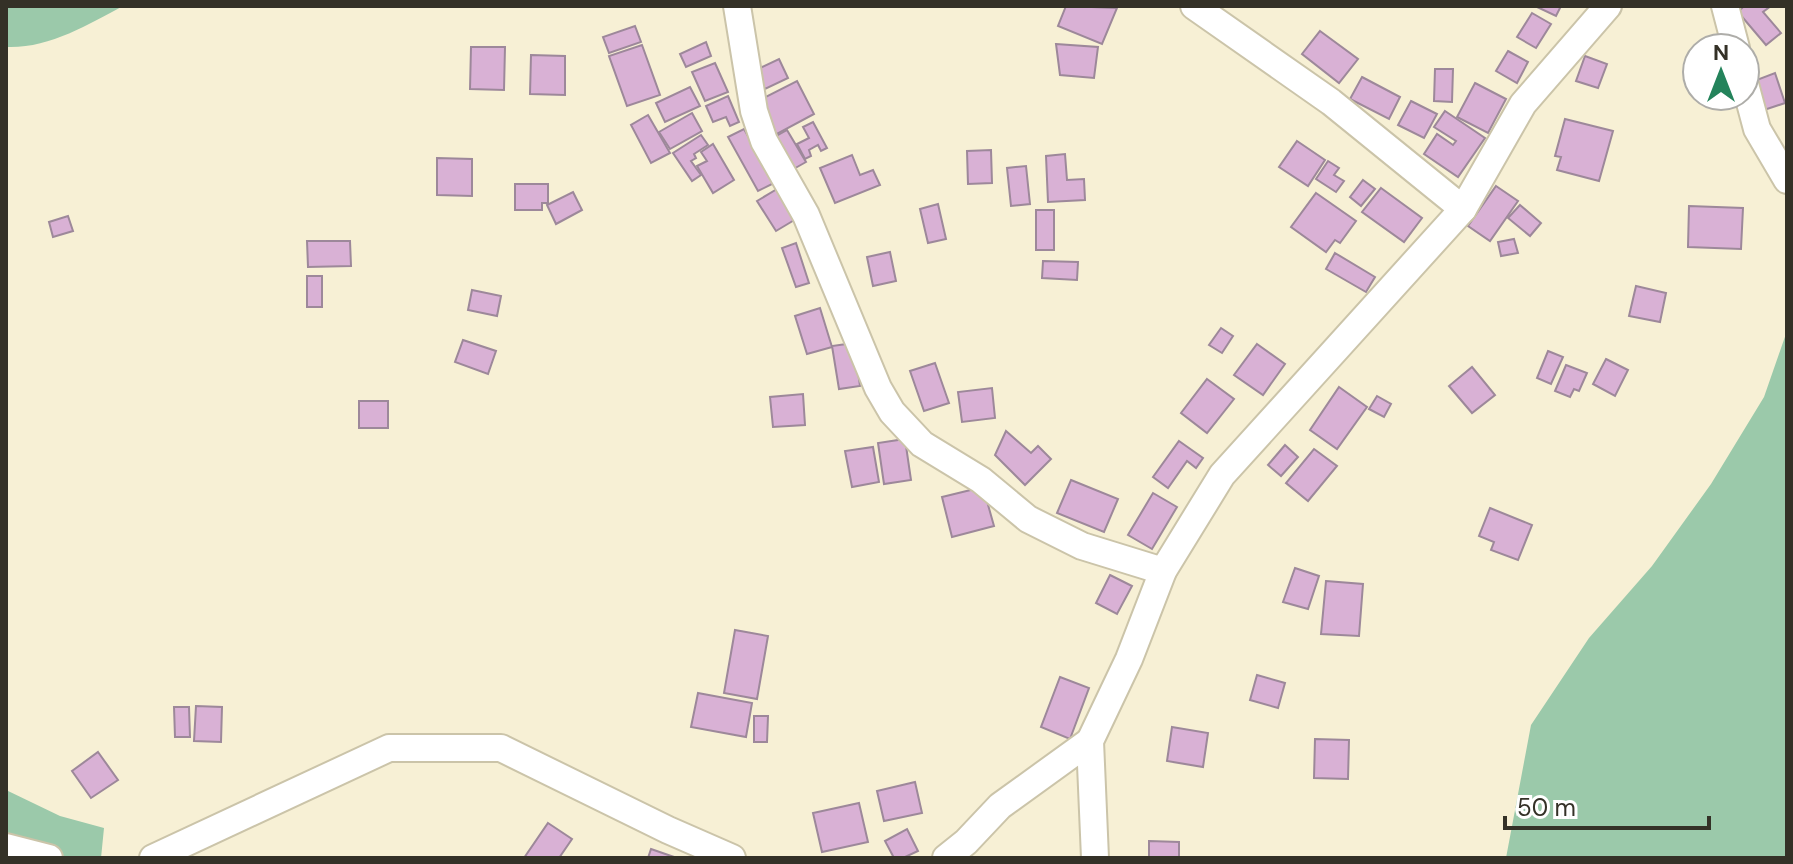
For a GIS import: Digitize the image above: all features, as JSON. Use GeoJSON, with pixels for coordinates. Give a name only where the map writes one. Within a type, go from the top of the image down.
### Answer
{"type":"FeatureCollection","features":[{"type":"Feature","properties":{"kind":"street"},"geometry":{"type":"LineString","coordinates":[[737,6],[754,111],[764,141],[806,215],[878,388],[892,412],[922,444],[981,480],[1028,519],[1082,546],[1163,571]]}},
{"type":"Feature","properties":{"kind":"street"},"geometry":{"type":"LineString","coordinates":[[1194,6],[1331,102],[1463,209]]}},
{"type":"Feature","properties":{"kind":"street"},"geometry":{"type":"LineString","coordinates":[[1095,858],[1090,741],[1129,659],[1163,571],[1222,475],[1463,209],[1523,104],[1608,6]]}},
{"type":"Feature","properties":{"kind":"street"},"geometry":{"type":"LineString","coordinates":[[1725,6],[1732,32]]}},
{"type":"Feature","properties":{"kind":"street"},"geometry":{"type":"LineString","coordinates":[[1752,112],[1757,129],[1787,180]]}},
{"type":"Feature","properties":{"kind":"street"},"geometry":{"type":"LineString","coordinates":[[946,858],[1000,806],[1090,741]]}},
{"type":"Feature","properties":{"kind":"street"},"geometry":{"type":"LineString","coordinates":[[153,858],[389,748],[501,748],[732,858]]}},
{"type":"Feature","properties":{"kind":"street"},"geometry":{"type":"LineString","coordinates":[[6,847],[49,858]]}},
{"type":"Feature","properties":{"kind":"green space"},"geometry":{"type":"Polygon","coordinates":[[[6,6],[123,6],[52,40],[6,47],[6,6]]]}},
{"type":"Feature","properties":{"kind":"green space"},"geometry":{"type":"Polygon","coordinates":[[[1787,331],[1787,858],[1506,858],[1531,725],[1589,638],[1652,566],[1711,484],[1764,397],[1787,331]]]}},
{"type":"Feature","properties":{"kind":"green space"},"geometry":{"type":"Polygon","coordinates":[[[6,790],[60,816],[104,828],[101,858],[6,858],[6,790]]]}},
{"type":"Feature","properties":{"kind":"building"},"geometry":{"type":"Polygon","coordinates":[[[1066,6],[1117,8],[1102,44],[1058,26],[1066,6]]]}},
{"type":"Feature","properties":{"kind":"building"},"geometry":{"type":"Polygon","coordinates":[[[1535,6],[1561,6],[1556,16],[1535,6]]]}},
{"type":"Feature","properties":{"kind":"building"},"geometry":{"type":"Polygon","coordinates":[[[1744,6],[1771,6],[1763,12],[1781,33],[1766,45],[1761,39],[1761,32],[1755,32],[1738,12],[1744,6]]]}},
{"type":"Feature","properties":{"kind":"building"},"geometry":{"type":"Polygon","coordinates":[[[1532,13],[1551,24],[1536,48],[1517,37],[1532,13]]]}},
{"type":"Feature","properties":{"kind":"building"},"geometry":{"type":"Polygon","coordinates":[[[635,26],[641,42],[609,53],[603,37],[635,26]]]}},
{"type":"Feature","properties":{"kind":"building"},"geometry":{"type":"Polygon","coordinates":[[[1320,31],[1358,59],[1339,83],[1302,54],[1320,31]]]}},
{"type":"Feature","properties":{"kind":"building"},"geometry":{"type":"Polygon","coordinates":[[[706,42],[711,56],[686,67],[680,54],[706,42]]]}},
{"type":"Feature","properties":{"kind":"building"},"geometry":{"type":"Polygon","coordinates":[[[1056,44],[1098,47],[1094,78],[1060,75],[1056,44]]]}},
{"type":"Feature","properties":{"kind":"building"},"geometry":{"type":"Polygon","coordinates":[[[642,45],[660,95],[627,106],[609,56],[642,45]]]}},
{"type":"Feature","properties":{"kind":"building"},"geometry":{"type":"Polygon","coordinates":[[[471,47],[505,47],[504,90],[470,89],[471,47]]]}},
{"type":"Feature","properties":{"kind":"building"},"geometry":{"type":"Polygon","coordinates":[[[1508,51],[1528,62],[1517,83],[1496,71],[1508,51]]]}},
{"type":"Feature","properties":{"kind":"building"},"geometry":{"type":"Polygon","coordinates":[[[531,55],[565,56],[565,95],[530,94],[531,55]]]}},
{"type":"Feature","properties":{"kind":"building"},"geometry":{"type":"Polygon","coordinates":[[[1585,56],[1607,64],[1598,88],[1576,81],[1585,56]]]}},
{"type":"Feature","properties":{"kind":"building"},"geometry":{"type":"Polygon","coordinates":[[[779,59],[788,78],[765,89],[756,70],[779,59]]]}},
{"type":"Feature","properties":{"kind":"building"},"geometry":{"type":"Polygon","coordinates":[[[715,63],[728,92],[705,101],[692,72],[715,63]]]}},
{"type":"Feature","properties":{"kind":"building"},"geometry":{"type":"Polygon","coordinates":[[[1435,69],[1453,69],[1452,102],[1434,101],[1435,69]]]}},
{"type":"Feature","properties":{"kind":"building"},"geometry":{"type":"Polygon","coordinates":[[[1775,73],[1785,103],[1764,110],[1761,78],[1775,73]]]}},
{"type":"Feature","properties":{"kind":"building"},"geometry":{"type":"Polygon","coordinates":[[[1362,77],[1400,97],[1389,119],[1350,99],[1362,77]]]}},
{"type":"Feature","properties":{"kind":"building"},"geometry":{"type":"Polygon","coordinates":[[[797,81],[814,114],[775,135],[758,101],[797,81]]]}},
{"type":"Feature","properties":{"kind":"building"},"geometry":{"type":"Polygon","coordinates":[[[1475,83],[1506,99],[1488,133],[1457,117],[1475,83]]]}},
{"type":"Feature","properties":{"kind":"building"},"geometry":{"type":"Polygon","coordinates":[[[690,87],[700,106],[665,122],[656,103],[690,87]]]}},
{"type":"Feature","properties":{"kind":"building"},"geometry":{"type":"Polygon","coordinates":[[[728,96],[739,122],[730,126],[726,117],[713,122],[706,106],[728,96]]]}},
{"type":"Feature","properties":{"kind":"building"},"geometry":{"type":"Polygon","coordinates":[[[1411,101],[1437,114],[1424,138],[1398,125],[1411,101]]]}},
{"type":"Feature","properties":{"kind":"building"},"geometry":{"type":"Polygon","coordinates":[[[1445,111],[1485,138],[1458,177],[1424,154],[1437,134],[1453,145],[1456,141],[1434,127],[1445,111]]]}},
{"type":"Feature","properties":{"kind":"building"},"geometry":{"type":"Polygon","coordinates":[[[692,113],[702,131],[670,149],[659,132],[692,113]]]}},
{"type":"Feature","properties":{"kind":"building"},"geometry":{"type":"Polygon","coordinates":[[[648,115],[670,153],[651,163],[631,125],[648,115]]]}},
{"type":"Feature","properties":{"kind":"building"},"geometry":{"type":"Polygon","coordinates":[[[1565,119],[1613,131],[1599,181],[1557,170],[1561,157],[1555,156],[1565,119]]]}},
{"type":"Feature","properties":{"kind":"building"},"geometry":{"type":"Polygon","coordinates":[[[813,122],[827,148],[821,151],[818,145],[809,150],[811,156],[805,159],[797,144],[809,138],[803,127],[813,122]]]}},
{"type":"Feature","properties":{"kind":"building"},"geometry":{"type":"Polygon","coordinates":[[[744,129],[774,183],[758,191],[728,137],[744,129]]]}},
{"type":"Feature","properties":{"kind":"building"},"geometry":{"type":"Polygon","coordinates":[[[787,130],[806,162],[790,171],[771,139],[787,130]]]}},
{"type":"Feature","properties":{"kind":"building"},"geometry":{"type":"Polygon","coordinates":[[[701,135],[708,145],[694,154],[696,158],[691,161],[701,175],[692,181],[673,153],[701,135]]]}},
{"type":"Feature","properties":{"kind":"building"},"geometry":{"type":"Polygon","coordinates":[[[1297,141],[1325,160],[1308,186],[1279,167],[1297,141]]]}},
{"type":"Feature","properties":{"kind":"building"},"geometry":{"type":"Polygon","coordinates":[[[713,144],[734,180],[713,193],[697,166],[707,161],[701,152],[713,144]]]}},
{"type":"Feature","properties":{"kind":"building"},"geometry":{"type":"Polygon","coordinates":[[[991,150],[992,183],[968,184],[967,151],[991,150]]]}},
{"type":"Feature","properties":{"kind":"building"},"geometry":{"type":"Polygon","coordinates":[[[1065,154],[1067,180],[1084,179],[1085,200],[1048,202],[1046,156],[1065,154]]]}},
{"type":"Feature","properties":{"kind":"building"},"geometry":{"type":"Polygon","coordinates":[[[852,155],[860,175],[873,170],[880,185],[835,203],[820,168],[852,155]]]}},
{"type":"Feature","properties":{"kind":"building"},"geometry":{"type":"Polygon","coordinates":[[[437,158],[472,159],[472,196],[437,195],[437,158]]]}},
{"type":"Feature","properties":{"kind":"building"},"geometry":{"type":"Polygon","coordinates":[[[1328,161],[1339,168],[1334,175],[1344,181],[1336,192],[1316,179],[1328,161]]]}},
{"type":"Feature","properties":{"kind":"building"},"geometry":{"type":"Polygon","coordinates":[[[1026,166],[1030,204],[1011,206],[1007,168],[1026,166]]]}},
{"type":"Feature","properties":{"kind":"building"},"geometry":{"type":"Polygon","coordinates":[[[1363,180],[1375,189],[1361,206],[1350,197],[1363,180]]]}},
{"type":"Feature","properties":{"kind":"building"},"geometry":{"type":"Polygon","coordinates":[[[515,184],[548,184],[548,203],[542,203],[542,210],[515,210],[515,184]]]}},
{"type":"Feature","properties":{"kind":"building"},"geometry":{"type":"Polygon","coordinates":[[[1496,186],[1518,201],[1490,241],[1468,226],[1496,186]]]}},
{"type":"Feature","properties":{"kind":"building"},"geometry":{"type":"Polygon","coordinates":[[[1381,188],[1422,218],[1404,242],[1362,212],[1381,188]]]}},
{"type":"Feature","properties":{"kind":"building"},"geometry":{"type":"Polygon","coordinates":[[[777,189],[796,219],[776,231],[757,201],[777,189]]]}},
{"type":"Feature","properties":{"kind":"building"},"geometry":{"type":"Polygon","coordinates":[[[573,192],[582,210],[556,224],[547,205],[573,192]]]}},
{"type":"Feature","properties":{"kind":"building"},"geometry":{"type":"Polygon","coordinates":[[[1316,193],[1356,221],[1340,243],[1335,240],[1326,252],[1291,227],[1316,193]]]}},
{"type":"Feature","properties":{"kind":"building"},"geometry":{"type":"Polygon","coordinates":[[[938,204],[946,239],[928,243],[920,209],[938,204]]]}},
{"type":"Feature","properties":{"kind":"building"},"geometry":{"type":"Polygon","coordinates":[[[1520,205],[1541,223],[1530,236],[1508,218],[1520,205]]]}},
{"type":"Feature","properties":{"kind":"building"},"geometry":{"type":"Polygon","coordinates":[[[1689,206],[1743,208],[1741,249],[1688,247],[1689,206]]]}},
{"type":"Feature","properties":{"kind":"building"},"geometry":{"type":"Polygon","coordinates":[[[1036,210],[1054,210],[1054,250],[1036,250],[1036,210]]]}},
{"type":"Feature","properties":{"kind":"building"},"geometry":{"type":"Polygon","coordinates":[[[68,216],[73,231],[53,237],[49,222],[68,216]]]}},
{"type":"Feature","properties":{"kind":"building"},"geometry":{"type":"Polygon","coordinates":[[[1514,239],[1518,253],[1501,256],[1498,242],[1514,239]]]}},
{"type":"Feature","properties":{"kind":"building"},"geometry":{"type":"Polygon","coordinates":[[[307,241],[350,241],[351,266],[308,267],[307,241]]]}},
{"type":"Feature","properties":{"kind":"building"},"geometry":{"type":"Polygon","coordinates":[[[796,243],[809,283],[796,287],[782,248],[796,243]]]}},
{"type":"Feature","properties":{"kind":"building"},"geometry":{"type":"Polygon","coordinates":[[[890,252],[896,281],[873,286],[867,257],[890,252]]]}},
{"type":"Feature","properties":{"kind":"building"},"geometry":{"type":"Polygon","coordinates":[[[1335,253],[1375,277],[1366,292],[1326,269],[1335,253]]]}},
{"type":"Feature","properties":{"kind":"building"},"geometry":{"type":"Polygon","coordinates":[[[1043,261],[1078,262],[1077,280],[1042,278],[1043,261]]]}},
{"type":"Feature","properties":{"kind":"building"},"geometry":{"type":"Polygon","coordinates":[[[307,276],[322,276],[322,307],[307,307],[307,276]]]}},
{"type":"Feature","properties":{"kind":"building"},"geometry":{"type":"Polygon","coordinates":[[[1636,286],[1666,293],[1660,322],[1629,316],[1636,286]]]}},
{"type":"Feature","properties":{"kind":"building"},"geometry":{"type":"Polygon","coordinates":[[[472,290],[501,296],[497,316],[468,310],[472,290]]]}},
{"type":"Feature","properties":{"kind":"building"},"geometry":{"type":"Polygon","coordinates":[[[820,308],[832,347],[807,354],[795,316],[820,308]]]}},
{"type":"Feature","properties":{"kind":"building"},"geometry":{"type":"Polygon","coordinates":[[[1221,328],[1233,336],[1222,353],[1209,345],[1221,328]]]}},
{"type":"Feature","properties":{"kind":"building"},"geometry":{"type":"Polygon","coordinates":[[[463,340],[496,351],[488,374],[455,362],[463,340]]]}},
{"type":"Feature","properties":{"kind":"building"},"geometry":{"type":"Polygon","coordinates":[[[854,343],[860,386],[839,389],[832,346],[854,343]]]}},
{"type":"Feature","properties":{"kind":"building"},"geometry":{"type":"Polygon","coordinates":[[[1257,344],[1285,364],[1263,395],[1234,375],[1257,344]]]}},
{"type":"Feature","properties":{"kind":"building"},"geometry":{"type":"Polygon","coordinates":[[[1548,351],[1563,357],[1551,384],[1537,378],[1548,351]]]}},
{"type":"Feature","properties":{"kind":"building"},"geometry":{"type":"Polygon","coordinates":[[[1606,359],[1628,370],[1615,396],[1593,384],[1606,359]]]}},
{"type":"Feature","properties":{"kind":"building"},"geometry":{"type":"Polygon","coordinates":[[[935,363],[949,403],[924,411],[910,371],[935,363]]]}},
{"type":"Feature","properties":{"kind":"building"},"geometry":{"type":"Polygon","coordinates":[[[1566,365],[1587,373],[1579,391],[1574,389],[1570,397],[1555,391],[1566,365]]]}},
{"type":"Feature","properties":{"kind":"building"},"geometry":{"type":"Polygon","coordinates":[[[1472,367],[1495,395],[1472,413],[1449,386],[1472,367]]]}},
{"type":"Feature","properties":{"kind":"building"},"geometry":{"type":"Polygon","coordinates":[[[1207,379],[1234,399],[1207,433],[1181,413],[1207,379]]]}},
{"type":"Feature","properties":{"kind":"building"},"geometry":{"type":"Polygon","coordinates":[[[1339,387],[1367,407],[1337,449],[1310,430],[1339,387]]]}},
{"type":"Feature","properties":{"kind":"building"},"geometry":{"type":"Polygon","coordinates":[[[992,388],[995,418],[962,422],[958,392],[992,388]]]}},
{"type":"Feature","properties":{"kind":"building"},"geometry":{"type":"Polygon","coordinates":[[[803,394],[805,425],[773,427],[770,397],[803,394]]]}},
{"type":"Feature","properties":{"kind":"building"},"geometry":{"type":"Polygon","coordinates":[[[1377,396],[1391,404],[1384,417],[1369,409],[1377,396]]]}},
{"type":"Feature","properties":{"kind":"building"},"geometry":{"type":"Polygon","coordinates":[[[359,401],[388,401],[388,428],[359,428],[359,401]]]}},
{"type":"Feature","properties":{"kind":"building"},"geometry":{"type":"Polygon","coordinates":[[[1006,431],[1031,453],[1038,446],[1051,459],[1025,485],[995,455],[1006,431]]]}},
{"type":"Feature","properties":{"kind":"building"},"geometry":{"type":"Polygon","coordinates":[[[905,439],[911,480],[884,484],[878,443],[905,439]]]}},
{"type":"Feature","properties":{"kind":"building"},"geometry":{"type":"Polygon","coordinates":[[[1179,441],[1203,458],[1196,468],[1187,461],[1168,488],[1153,477],[1179,441]]]}},
{"type":"Feature","properties":{"kind":"building"},"geometry":{"type":"Polygon","coordinates":[[[1285,445],[1298,457],[1281,476],[1268,465],[1285,445]]]}},
{"type":"Feature","properties":{"kind":"building"},"geometry":{"type":"Polygon","coordinates":[[[873,447],[879,482],[852,487],[845,451],[873,447]]]}},
{"type":"Feature","properties":{"kind":"building"},"geometry":{"type":"Polygon","coordinates":[[[1314,449],[1337,466],[1308,501],[1286,483],[1314,449]]]}},
{"type":"Feature","properties":{"kind":"building"},"geometry":{"type":"Polygon","coordinates":[[[1071,480],[1118,499],[1104,532],[1057,513],[1071,480]]]}},
{"type":"Feature","properties":{"kind":"building"},"geometry":{"type":"Polygon","coordinates":[[[983,487],[994,526],[952,537],[942,497],[983,487]]]}},
{"type":"Feature","properties":{"kind":"building"},"geometry":{"type":"Polygon","coordinates":[[[1153,493],[1177,507],[1152,549],[1128,535],[1153,493]]]}},
{"type":"Feature","properties":{"kind":"building"},"geometry":{"type":"Polygon","coordinates":[[[1490,508],[1532,525],[1518,560],[1491,550],[1494,542],[1479,536],[1490,508]]]}},
{"type":"Feature","properties":{"kind":"building"},"geometry":{"type":"Polygon","coordinates":[[[1295,568],[1319,576],[1308,609],[1283,602],[1295,568]]]}},
{"type":"Feature","properties":{"kind":"building"},"geometry":{"type":"Polygon","coordinates":[[[1110,575],[1132,586],[1117,614],[1096,603],[1110,575]]]}},
{"type":"Feature","properties":{"kind":"building"},"geometry":{"type":"Polygon","coordinates":[[[1326,581],[1363,584],[1359,636],[1321,634],[1326,581]]]}},
{"type":"Feature","properties":{"kind":"building"},"geometry":{"type":"Polygon","coordinates":[[[735,630],[768,636],[757,699],[724,693],[735,630]]]}},
{"type":"Feature","properties":{"kind":"building"},"geometry":{"type":"Polygon","coordinates":[[[1257,675],[1285,683],[1278,708],[1250,700],[1257,675]]]}},
{"type":"Feature","properties":{"kind":"building"},"geometry":{"type":"Polygon","coordinates":[[[1060,677],[1089,688],[1070,739],[1041,727],[1060,677]]]}},
{"type":"Feature","properties":{"kind":"building"},"geometry":{"type":"Polygon","coordinates":[[[698,693],[752,703],[746,737],[691,727],[698,693]]]}},
{"type":"Feature","properties":{"kind":"building"},"geometry":{"type":"Polygon","coordinates":[[[196,706],[222,707],[221,742],[194,741],[196,706]]]}},
{"type":"Feature","properties":{"kind":"building"},"geometry":{"type":"Polygon","coordinates":[[[174,707],[189,707],[190,737],[175,737],[174,707]]]}},
{"type":"Feature","properties":{"kind":"building"},"geometry":{"type":"Polygon","coordinates":[[[754,716],[768,716],[767,742],[754,742],[754,716]]]}},
{"type":"Feature","properties":{"kind":"building"},"geometry":{"type":"Polygon","coordinates":[[[1172,727],[1208,733],[1203,767],[1167,761],[1172,727]]]}},
{"type":"Feature","properties":{"kind":"building"},"geometry":{"type":"Polygon","coordinates":[[[1315,739],[1349,740],[1348,779],[1314,778],[1315,739]]]}},
{"type":"Feature","properties":{"kind":"building"},"geometry":{"type":"Polygon","coordinates":[[[98,752],[118,780],[91,798],[72,771],[98,752]]]}},
{"type":"Feature","properties":{"kind":"building"},"geometry":{"type":"Polygon","coordinates":[[[915,782],[922,813],[884,821],[877,791],[915,782]]]}},
{"type":"Feature","properties":{"kind":"building"},"geometry":{"type":"Polygon","coordinates":[[[859,803],[868,842],[822,852],[813,813],[859,803]]]}},
{"type":"Feature","properties":{"kind":"building"},"geometry":{"type":"Polygon","coordinates":[[[548,823],[572,839],[559,858],[524,858],[548,823]]]}},
{"type":"Feature","properties":{"kind":"building"},"geometry":{"type":"Polygon","coordinates":[[[907,829],[918,851],[903,858],[894,858],[885,841],[907,829]]]}},
{"type":"Feature","properties":{"kind":"building"},"geometry":{"type":"Polygon","coordinates":[[[1149,841],[1179,842],[1179,858],[1149,858],[1149,841]]]}},
{"type":"Feature","properties":{"kind":"building"},"geometry":{"type":"Polygon","coordinates":[[[651,849],[677,858],[648,858],[651,849]]]}}]}
